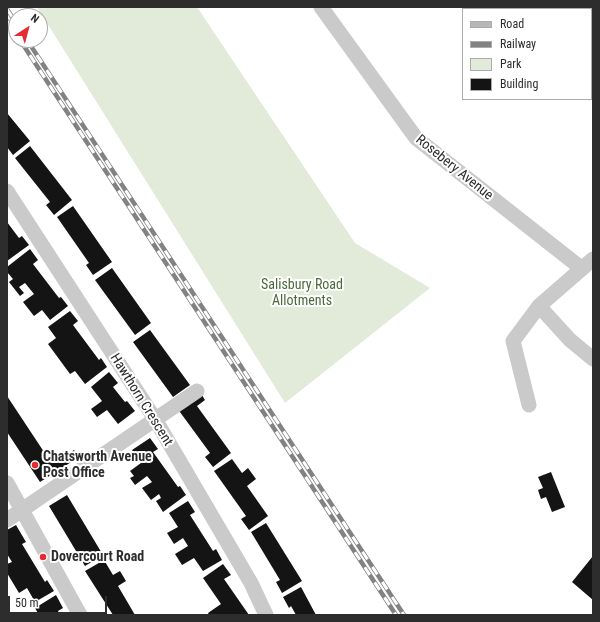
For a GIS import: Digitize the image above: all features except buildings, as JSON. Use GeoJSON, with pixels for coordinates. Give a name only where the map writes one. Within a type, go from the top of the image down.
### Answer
{"type":"FeatureCollection","features":[{"type":"Feature","properties":{"kind":"street","name":"Rosebery Avenue"},"geometry":{"type":"LineString","coordinates":[[320,7],[416,138],[581,268]]}},
{"type":"Feature","properties":{"kind":"street","name":"Hawthorn Crescent"},"geometry":{"type":"LineString","coordinates":[[7,191],[155,419],[251,583],[266,615]]}},
{"type":"Feature","properties":{"kind":"street"},"geometry":{"type":"LineString","coordinates":[[529,405],[513,341],[539,306],[593,259]]}},
{"type":"Feature","properties":{"kind":"street"},"geometry":{"type":"LineString","coordinates":[[539,306],[570,340],[593,359]]}},
{"type":"Feature","properties":{"kind":"street"},"geometry":{"type":"LineString","coordinates":[[7,520],[197,391]]}},
{"type":"Feature","properties":{"kind":"street"},"geometry":{"type":"LineString","coordinates":[[7,483],[23,509],[80,615]]}},
{"type":"Feature","properties":{"kind":"green space","name":"Salisbury Road Allotments"},"geometry":{"type":"Polygon","coordinates":[[[197,7],[355,243],[430,288],[285,403],[48,25],[48,8],[38,8],[197,7]]]}},
{"type":"Feature","properties":{"kind":"railway"},"geometry":{"type":"LineString","coordinates":[[25,48],[396,615]]}},
{"type":"Feature","properties":{"kind":"railway"},"geometry":{"type":"LineString","coordinates":[[32,48],[404,615]]}},
{"type":"Feature","properties":{"kind":"place","name":"Chatsworth Avenue Post Office"},"geometry":{"type":"Point","coordinates":[35,465]}},
{"type":"Feature","properties":{"kind":"place","name":"Dovercourt Road"},"geometry":{"type":"Point","coordinates":[43,557]}}]}
